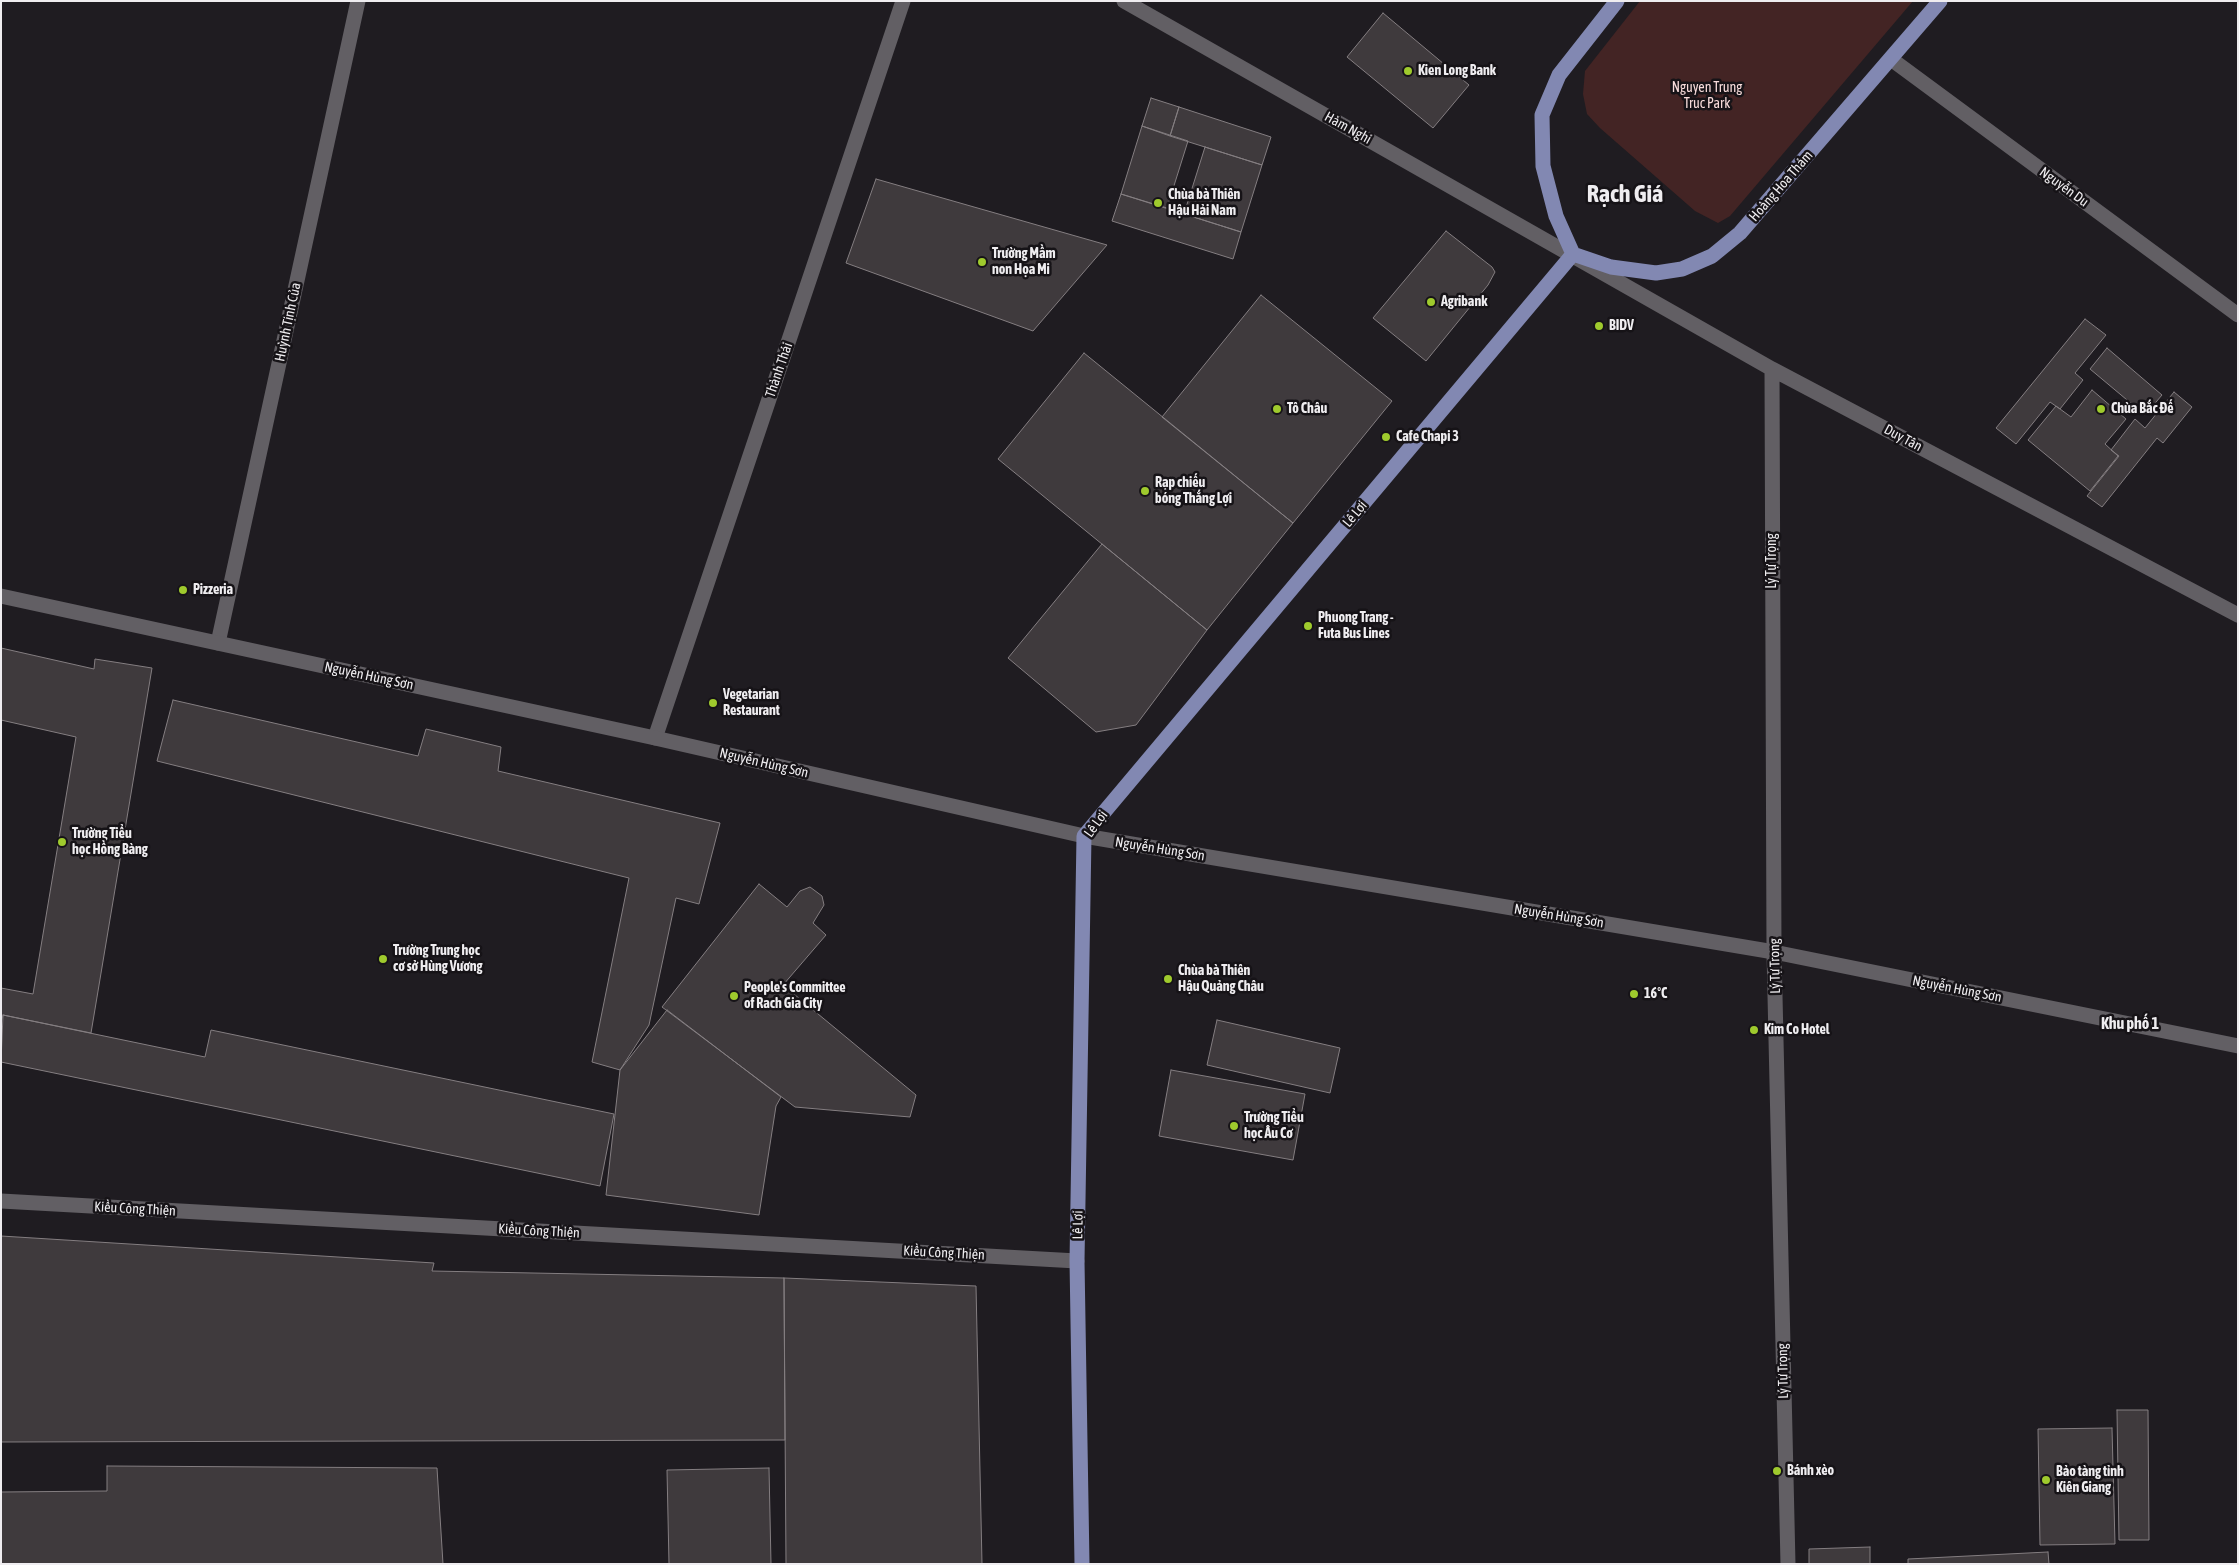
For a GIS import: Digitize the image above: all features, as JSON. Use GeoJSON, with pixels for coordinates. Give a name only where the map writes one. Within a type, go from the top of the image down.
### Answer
{"type":"FeatureCollection","features":[{"type":"Feature","properties":{"kind":"main road"},"geometry":{"type":"LineString","coordinates":[[1573,254],[1556,216],[1543,166],[1542,115],[1559,75],[1617,1]]}},
{"type":"Feature","properties":{"kind":"main road","name":"Hoàng Hoa Thám"},"geometry":{"type":"LineString","coordinates":[[1573,254],[1611,267],[1656,273],[1682,269],[1712,256],[1740,233],[1940,1]]}},
{"type":"Feature","properties":{"kind":"main road","name":"Lê Lợi"},"geometry":{"type":"LineString","coordinates":[[1082,1564],[1077,1261],[1084,836],[1573,254]]}},
{"type":"Feature","properties":{"kind":"street","name":"Huỳnh Tịnh Của"},"geometry":{"type":"LineString","coordinates":[[218,643],[358,1]]}},
{"type":"Feature","properties":{"kind":"street","name":"Thành Thái"},"geometry":{"type":"LineString","coordinates":[[655,738],[902,1]]}},
{"type":"Feature","properties":{"kind":"street","name":"Hàm Nghi"},"geometry":{"type":"LineString","coordinates":[[1124,1],[1573,254]]}},
{"type":"Feature","properties":{"kind":"street","name":"Nguyễn Du"},"geometry":{"type":"LineString","coordinates":[[1891,59],[2238,315]]}},
{"type":"Feature","properties":{"kind":"street","name":"Duy Tân"},"geometry":{"type":"LineString","coordinates":[[1573,254],[1772,369],[2238,615]]}},
{"type":"Feature","properties":{"kind":"street","name":"Lý Tự Trọng"},"geometry":{"type":"LineString","coordinates":[[1772,369],[1774,952],[1788,1564]]}},
{"type":"Feature","properties":{"kind":"street","name":"Nguyễn Hùng Sơn"},"geometry":{"type":"LineString","coordinates":[[1,596],[655,738],[1084,836],[1774,952],[2238,1046]]}},
{"type":"Feature","properties":{"kind":"street","name":"Kiều Công Thiện"},"geometry":{"type":"LineString","coordinates":[[1,1202],[1077,1261]]}},
{"type":"Feature","properties":{"kind":"green space","name":"Nguyen Trung Truc Park"},"geometry":{"type":"Polygon","coordinates":[[[1640,1],[1913,1],[1730,216],[1718,223],[1695,211],[1600,128],[1587,114],[1583,94],[1585,71],[1640,1]]]}},
{"type":"Feature","properties":{"kind":"building","name":"Kien Long Bank"},"geometry":{"type":"Polygon","coordinates":[[[1383,13],[1469,85],[1433,128],[1347,57],[1383,13]]]}},
{"type":"Feature","properties":{"kind":"building"},"geometry":{"type":"Polygon","coordinates":[[[1151,98],[1179,107],[1170,136],[1142,126],[1151,98]]]}},
{"type":"Feature","properties":{"kind":"building"},"geometry":{"type":"Polygon","coordinates":[[[1179,107],[1271,137],[1262,165],[1170,136],[1179,107]]]}},
{"type":"Feature","properties":{"kind":"building"},"geometry":{"type":"Polygon","coordinates":[[[1142,126],[1188,141],[1167,208],[1121,194],[1142,126]]]}},
{"type":"Feature","properties":{"kind":"building"},"geometry":{"type":"Polygon","coordinates":[[[1205,147],[1262,165],[1241,232],[1184,214],[1205,147]]]}},
{"type":"Feature","properties":{"kind":"building","name":"Trường Mầm non Họa Mi"},"geometry":{"type":"Polygon","coordinates":[[[876,179],[1107,245],[1033,331],[846,263],[876,179]]]}},
{"type":"Feature","properties":{"kind":"building"},"geometry":{"type":"Polygon","coordinates":[[[1121,194],[1241,232],[1233,259],[1112,221],[1121,194]]]}},
{"type":"Feature","properties":{"kind":"building","name":"Agribank"},"geometry":{"type":"Polygon","coordinates":[[[1446,231],[1492,267],[1495,272],[1488,285],[1426,361],[1373,318],[1446,231]]]}},
{"type":"Feature","properties":{"kind":"building","name":"Tô Châu"},"geometry":{"type":"Polygon","coordinates":[[[1261,295],[1392,401],[1293,523],[1162,417],[1261,295]]]}},
{"type":"Feature","properties":{"kind":"building"},"geometry":{"type":"Polygon","coordinates":[[[2085,319],[2106,335],[2075,373],[2083,380],[2060,409],[2050,402],[2016,444],[1996,428],[2085,319]]]}},
{"type":"Feature","properties":{"kind":"building"},"geometry":{"type":"Polygon","coordinates":[[[2107,348],[2162,395],[2145,415],[2090,369],[2107,348]]]}},
{"type":"Feature","properties":{"kind":"building","name":"Rạp chiếu bóng Thắng Lợi"},"geometry":{"type":"Polygon","coordinates":[[[1084,353],[1293,523],[1207,630],[998,459],[1084,353]]]}},
{"type":"Feature","properties":{"kind":"building"},"geometry":{"type":"Polygon","coordinates":[[[2092,390],[2126,419],[2105,444],[2118,456],[2090,491],[2028,440],[2056,406],[2071,417],[2092,390]]]}},
{"type":"Feature","properties":{"kind":"building"},"geometry":{"type":"Polygon","coordinates":[[[2174,392],[2192,407],[2163,443],[2157,438],[2102,507],[2087,496],[2119,456],[2111,450],[2135,419],[2145,428],[2174,392]]]}},
{"type":"Feature","properties":{"kind":"building"},"geometry":{"type":"Polygon","coordinates":[[[1102,544],[1207,630],[1136,725],[1096,732],[1008,658],[1102,544]]]}},
{"type":"Feature","properties":{"kind":"building","name":"Trường Tiểu học Hồng Bàng"},"geometry":{"type":"Polygon","coordinates":[[[1,648],[94,669],[95,659],[152,668],[91,1033],[3,1015],[1,1023],[1,988],[33,994],[76,737],[1,720],[1,648]]]}},
{"type":"Feature","properties":{"kind":"building"},"geometry":{"type":"Polygon","coordinates":[[[173,700],[418,756],[426,729],[501,747],[498,771],[720,823],[699,904],[676,898],[649,1025],[620,1070],[592,1062],[629,878],[157,761],[173,700]]]}},
{"type":"Feature","properties":{"kind":"building","name":"People's Committee of Rach Gia City"},"geometry":{"type":"Polygon","coordinates":[[[759,884],[787,907],[800,891],[810,887],[822,896],[824,905],[813,923],[826,935],[783,985],[916,1095],[910,1117],[795,1107],[662,1007],[759,884]]]}},
{"type":"Feature","properties":{"kind":"building"},"geometry":{"type":"Polygon","coordinates":[[[667,1010],[781,1097],[776,1106],[759,1215],[606,1195],[620,1070],[667,1010]]]}},
{"type":"Feature","properties":{"kind":"building"},"geometry":{"type":"Polygon","coordinates":[[[3,1015],[205,1057],[211,1030],[614,1114],[600,1186],[1,1062],[3,1015]]]}},
{"type":"Feature","properties":{"kind":"building"},"geometry":{"type":"Polygon","coordinates":[[[1217,1020],[1340,1048],[1330,1093],[1207,1065],[1217,1020]]]}},
{"type":"Feature","properties":{"kind":"building"},"geometry":{"type":"Polygon","coordinates":[[[1171,1070],[1305,1094],[1293,1160],[1159,1136],[1171,1070]]]}},
{"type":"Feature","properties":{"kind":"building"},"geometry":{"type":"Polygon","coordinates":[[[1,1236],[434,1263],[432,1271],[784,1278],[785,1440],[1,1442],[1,1236]]]}},
{"type":"Feature","properties":{"kind":"building"},"geometry":{"type":"Polygon","coordinates":[[[784,1278],[976,1286],[982,1564],[786,1564],[784,1278]]]}},
{"type":"Feature","properties":{"kind":"building"},"geometry":{"type":"Polygon","coordinates":[[[2117,1410],[2148,1410],[2149,1540],[2119,1540],[2117,1410]]]}},
{"type":"Feature","properties":{"kind":"building"},"geometry":{"type":"Polygon","coordinates":[[[2112,1428],[2115,1544],[2040,1545],[2038,1429],[2112,1428]]]}},
{"type":"Feature","properties":{"kind":"building"},"geometry":{"type":"Polygon","coordinates":[[[107,1466],[437,1468],[443,1564],[1,1564],[1,1492],[107,1491],[107,1466]]]}},
{"type":"Feature","properties":{"kind":"building"},"geometry":{"type":"Polygon","coordinates":[[[769,1468],[771,1564],[669,1564],[667,1470],[769,1468]]]}},
{"type":"Feature","properties":{"kind":"building"},"geometry":{"type":"Polygon","coordinates":[[[1870,1547],[1870,1564],[1809,1564],[1809,1549],[1870,1547]]]}},
{"type":"Feature","properties":{"kind":"building"},"geometry":{"type":"Polygon","coordinates":[[[2048,1552],[2049,1564],[1908,1564],[1908,1559],[2048,1552]]]}},
{"type":"Feature","properties":{"kind":"place","name":"Kien Long Bank"},"geometry":{"type":"Point","coordinates":[1408,71]}},
{"type":"Feature","properties":{"kind":"place","name":"Chùa bà Thiên Hậu Hải Nam"},"geometry":{"type":"Point","coordinates":[1158,203]}},
{"type":"Feature","properties":{"kind":"place","name":"Trường Mầm non Họa Mi"},"geometry":{"type":"Point","coordinates":[982,262]}},
{"type":"Feature","properties":{"kind":"place","name":"Agribank"},"geometry":{"type":"Point","coordinates":[1431,302]}},
{"type":"Feature","properties":{"kind":"place","name":"BIDV"},"geometry":{"type":"Point","coordinates":[1599,326]}},
{"type":"Feature","properties":{"kind":"place","name":"Tô Châu"},"geometry":{"type":"Point","coordinates":[1277,409]}},
{"type":"Feature","properties":{"kind":"place","name":"Chùa Bắc Đế"},"geometry":{"type":"Point","coordinates":[2101,409]}},
{"type":"Feature","properties":{"kind":"place","name":"Cafe Chapi 3"},"geometry":{"type":"Point","coordinates":[1386,437]}},
{"type":"Feature","properties":{"kind":"place","name":"Rạp chiếu bóng Thắng Lợi"},"geometry":{"type":"Point","coordinates":[1145,491]}},
{"type":"Feature","properties":{"kind":"place","name":"Pizzeria"},"geometry":{"type":"Point","coordinates":[183,590]}},
{"type":"Feature","properties":{"kind":"place","name":"Phuong Trang - Futa Bus Lines"},"geometry":{"type":"Point","coordinates":[1308,626]}},
{"type":"Feature","properties":{"kind":"place","name":"Vegetarian Restaurant"},"geometry":{"type":"Point","coordinates":[713,703]}},
{"type":"Feature","properties":{"kind":"place","name":"Trường Tiểu học Hồng Bàng"},"geometry":{"type":"Point","coordinates":[62,842]}},
{"type":"Feature","properties":{"kind":"place","name":"Trường Trung học cơ sở Hùng Vương"},"geometry":{"type":"Point","coordinates":[383,959]}},
{"type":"Feature","properties":{"kind":"place","name":"Chùa bà Thiên Hậu Quảng Châu"},"geometry":{"type":"Point","coordinates":[1168,979]}},
{"type":"Feature","properties":{"kind":"place","name":"16°C"},"geometry":{"type":"Point","coordinates":[1634,994]}},
{"type":"Feature","properties":{"kind":"place","name":"People's Committee of Rach Gia City"},"geometry":{"type":"Point","coordinates":[734,996]}},
{"type":"Feature","properties":{"kind":"place","name":"Kim Co Hotel"},"geometry":{"type":"Point","coordinates":[1754,1030]}},
{"type":"Feature","properties":{"kind":"place","name":"Trường Tiểu học Âu Cơ"},"geometry":{"type":"Point","coordinates":[1234,1126]}},
{"type":"Feature","properties":{"kind":"place","name":"Bánh xèo"},"geometry":{"type":"Point","coordinates":[1777,1471]}},
{"type":"Feature","properties":{"kind":"place","name":"Bảo tàng tỉnh Kiên Giang"},"geometry":{"type":"Point","coordinates":[2046,1480]}},
{"type":"Feature","properties":{"kind":"district","name":"Rạch Giá"},"geometry":{"type":"Point","coordinates":[1625,194]}},
{"type":"Feature","properties":{"kind":"district","name":"Khu phố 1"},"geometry":{"type":"Point","coordinates":[2130,1024]}}]}
